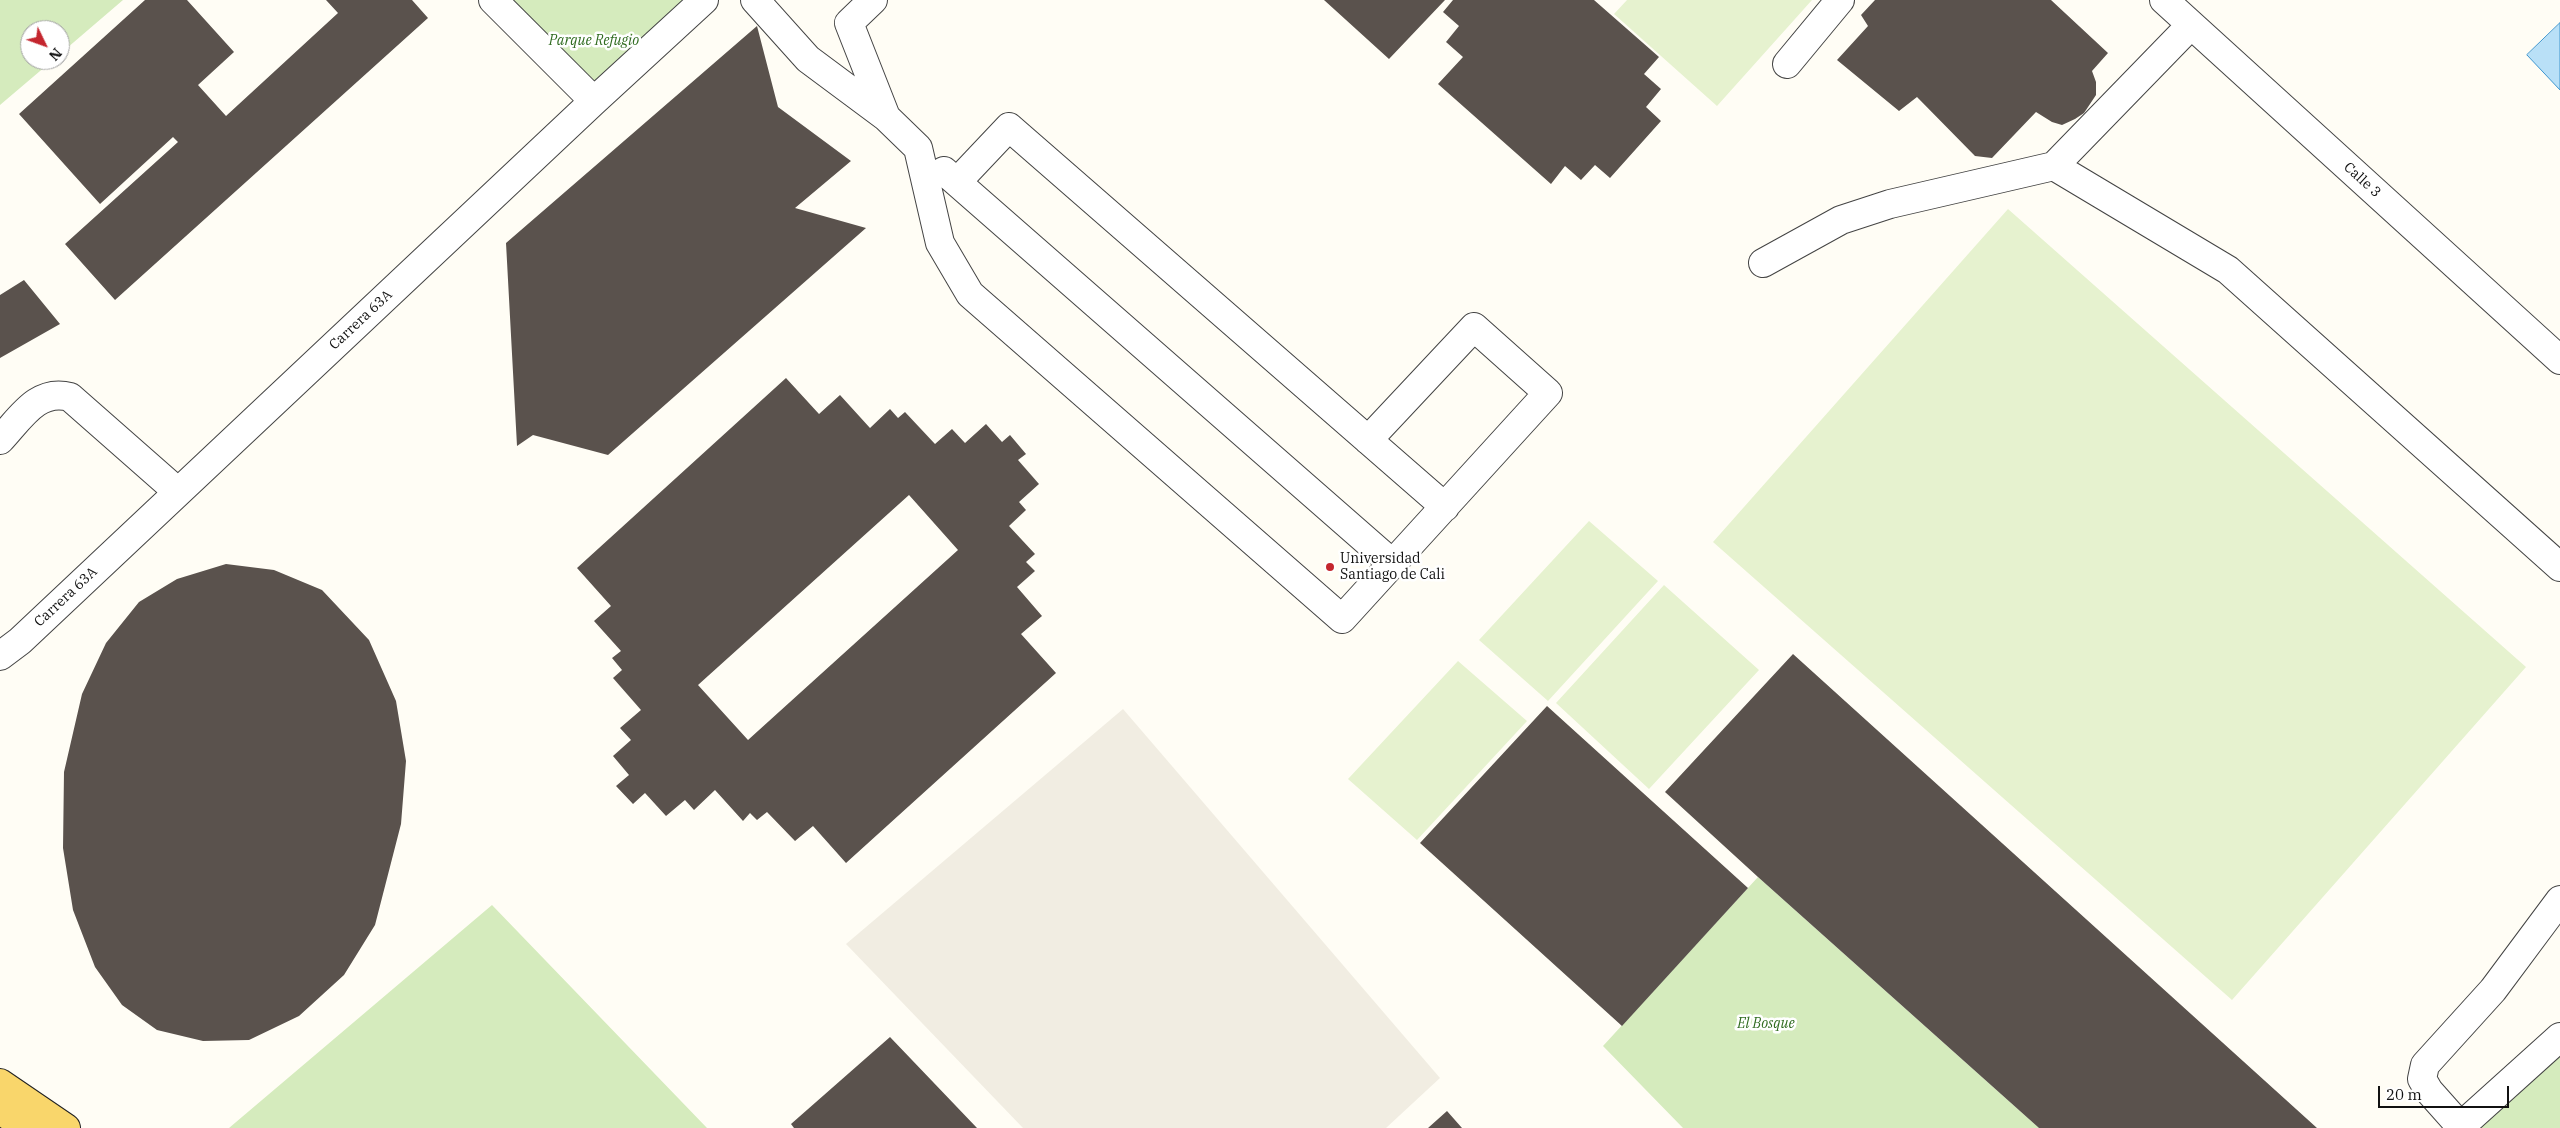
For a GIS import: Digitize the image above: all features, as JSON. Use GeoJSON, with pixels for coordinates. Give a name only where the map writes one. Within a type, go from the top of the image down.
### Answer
{"type":"FeatureCollection","features":[{"type":"Feature","properties":{"kind":"main road"},"geometry":{"type":"LineString","coordinates":[[0,1083],[66,1128]]}},
{"type":"Feature","properties":{"kind":"main road"},"geometry":{"type":"LineString","coordinates":[[0,1110],[26,1128]]}},
{"type":"Feature","properties":{"kind":"street"},"geometry":{"type":"LineString","coordinates":[[493,0],[594,101]]}},
{"type":"Feature","properties":{"kind":"street","name":"Carrera 63A"},"geometry":{"type":"LineString","coordinates":[[0,669],[10,648],[704,0]]}},
{"type":"Feature","properties":{"kind":"street"},"geometry":{"type":"LineString","coordinates":[[756,0],[808,59],[886,117],[918,148],[1393,564]]}},
{"type":"Feature","properties":{"kind":"street"},"geometry":{"type":"LineString","coordinates":[[873,0],[849,23],[886,117]]}},
{"type":"Feature","properties":{"kind":"street"},"geometry":{"type":"LineString","coordinates":[[1787,64],[1840,0]]}},
{"type":"Feature","properties":{"kind":"street","name":"Calle 3"},"geometry":{"type":"LineString","coordinates":[[2164,0],[2560,360]]}},
{"type":"Feature","properties":{"kind":"street"},"geometry":{"type":"LineString","coordinates":[[1763,264],[1841,220],[1890,204],[2054,166],[2191,25]]}},
{"type":"Feature","properties":{"kind":"street"},"geometry":{"type":"LineString","coordinates":[[957,182],[1009,127],[1445,507]]}},
{"type":"Feature","properties":{"kind":"street"},"geometry":{"type":"LineString","coordinates":[[918,148],[940,243],[970,294],[1342,619],[1548,393],[1474,327],[1368,440]]}},
{"type":"Feature","properties":{"kind":"street"},"geometry":{"type":"LineString","coordinates":[[2054,166],[2228,270],[2560,567]]}},
{"type":"Feature","properties":{"kind":"street"},"geometry":{"type":"LineString","coordinates":[[0,440],[39,399],[57,394],[70,397],[178,492]]}},
{"type":"Feature","properties":{"kind":"street"},"geometry":{"type":"LineString","coordinates":[[2560,900],[2493,990],[2425,1065],[2422,1079],[2460,1128],[2560,1037]]}},
{"type":"Feature","properties":{"kind":"green space"},"geometry":{"type":"Polygon","coordinates":[[[0,0],[123,0],[70,45],[70,20],[20,20],[20,70],[41,70],[0,105],[0,0]]]}},
{"type":"Feature","properties":{"kind":"green space","name":"Parque Refugio"},"geometry":{"type":"Polygon","coordinates":[[[493,0],[704,0],[594,101],[493,0]]]}},
{"type":"Feature","properties":{"kind":"green space"},"geometry":{"type":"Polygon","coordinates":[[[1627,0],[1812,0],[1717,106],[1614,14],[1627,0]]]}},
{"type":"Feature","properties":{"kind":"green space"},"geometry":{"type":"Polygon","coordinates":[[[2008,209],[2526,667],[2232,1000],[1713,542],[2008,209]]]}},
{"type":"Feature","properties":{"kind":"green space"},"geometry":{"type":"Polygon","coordinates":[[[1589,521],[1658,581],[1548,701],[1479,640],[1589,521]]]}},
{"type":"Feature","properties":{"kind":"green space"},"geometry":{"type":"Polygon","coordinates":[[[1664,585],[1759,670],[1649,789],[1556,703],[1664,585]]]}},
{"type":"Feature","properties":{"kind":"green space"},"geometry":{"type":"Polygon","coordinates":[[[1458,661],[1527,721],[1417,840],[1348,779],[1458,661]]]}},
{"type":"Feature","properties":{"kind":"green space","name":"El Bosque"},"geometry":{"type":"Polygon","coordinates":[[[1758,877],[2039,1128],[1683,1128],[1603,1046],[1758,877]]]}},
{"type":"Feature","properties":{"kind":"green space"},"geometry":{"type":"Polygon","coordinates":[[[492,905],[707,1128],[229,1128],[492,905]]]}},
{"type":"Feature","properties":{"kind":"green space"},"geometry":{"type":"Polygon","coordinates":[[[2560,1037],[2560,1128],[2459,1128],[2560,1037]]]}},
{"type":"Feature","properties":{"kind":"shaded area"},"geometry":{"type":"Polygon","coordinates":[[[1123,709],[1440,1078],[1386,1128],[1023,1128],[846,944],[1123,709]]]}},
{"type":"Feature","properties":{"kind":"water"},"geometry":{"type":"Polygon","coordinates":[[[2560,23],[2560,90],[2527,55],[2560,23]]]}},
{"type":"Feature","properties":{"kind":"building"},"geometry":{"type":"Polygon","coordinates":[[[145,0],[187,0],[234,52],[198,85],[226,116],[338,13],[326,0],[412,0],[428,18],[115,300],[65,244],[178,142],[173,137],[100,204],[19,114],[68,70],[70,70],[70,68],[145,0]]]}},
{"type":"Feature","properties":{"kind":"building"},"geometry":{"type":"Polygon","coordinates":[[[1324,0],[1445,0],[1389,59],[1324,0]]]}},
{"type":"Feature","properties":{"kind":"building"},"geometry":{"type":"Polygon","coordinates":[[[1453,0],[1594,0],[1659,57],[1644,74],[1661,89],[1646,107],[1661,121],[1610,178],[1595,165],[1581,180],[1565,166],[1551,184],[1438,84],[1463,57],[1446,42],[1459,26],[1443,12],[1453,0]]]}},
{"type":"Feature","properties":{"kind":"building"},"geometry":{"type":"Polygon","coordinates":[[[1875,0],[2051,0],[2108,53],[2092,71],[2096,82],[2096,95],[2084,113],[2075,119],[2062,125],[2052,122],[2036,112],[1992,158],[1975,156],[1917,97],[1899,111],[1837,60],[1868,26],[1861,15],[1875,0]]]}},
{"type":"Feature","properties":{"kind":"building"},"geometry":{"type":"Polygon","coordinates":[[[757,26],[778,107],[851,161],[795,208],[866,228],[608,455],[533,435],[517,446],[506,243],[757,26]]]}},
{"type":"Feature","properties":{"kind":"building"},"geometry":{"type":"Polygon","coordinates":[[[24,280],[60,324],[0,358],[0,295],[24,280]]]}},
{"type":"Feature","properties":{"kind":"building"},"geometry":{"type":"Polygon","coordinates":[[[786,378],[819,414],[840,395],[870,428],[890,409],[898,418],[905,412],[935,444],[952,429],[965,443],[986,424],[1002,442],[1010,435],[1026,454],[1018,460],[1039,484],[1019,502],[1026,510],[1009,526],[1035,554],[1026,562],[1035,571],[1017,587],[1042,616],[1021,634],[1056,673],[846,863],[813,826],[795,841],[767,812],[757,820],[750,813],[743,821],[715,790],[694,810],[685,800],[666,816],[645,793],[633,804],[616,786],[629,775],[613,756],[631,740],[620,728],[641,710],[613,678],[622,670],[612,658],[621,651],[594,621],[611,606],[577,568],[786,378]],[[909,495],[698,685],[748,740],[958,550],[909,495]]]}},
{"type":"Feature","properties":{"kind":"building"},"geometry":{"type":"Polygon","coordinates":[[[226,564],[274,570],[322,590],[369,640],[396,701],[406,761],[401,824],[375,925],[344,975],[299,1016],[249,1040],[203,1041],[157,1030],[122,1005],[95,967],[73,910],[63,848],[64,772],[82,694],[106,643],[139,602],[177,579],[226,564]]]}},
{"type":"Feature","properties":{"kind":"building"},"geometry":{"type":"Polygon","coordinates":[[[1793,654],[2317,1128],[2039,1128],[1758,877],[1665,792],[1793,654]]]}},
{"type":"Feature","properties":{"kind":"building"},"geometry":{"type":"Polygon","coordinates":[[[1547,706],[1748,888],[1622,1026],[1420,843],[1547,706]]]}},
{"type":"Feature","properties":{"kind":"building"},"geometry":{"type":"Polygon","coordinates":[[[890,1037],[977,1128],[794,1128],[791,1124],[890,1037]]]}},
{"type":"Feature","properties":{"kind":"building"},"geometry":{"type":"Polygon","coordinates":[[[1447,1111],[1462,1128],[1428,1128],[1447,1111]]]}},
{"type":"Feature","properties":{"kind":"place","name":"Universidad Santiago de Cali"},"geometry":{"type":"Point","coordinates":[1330,567]}}]}
